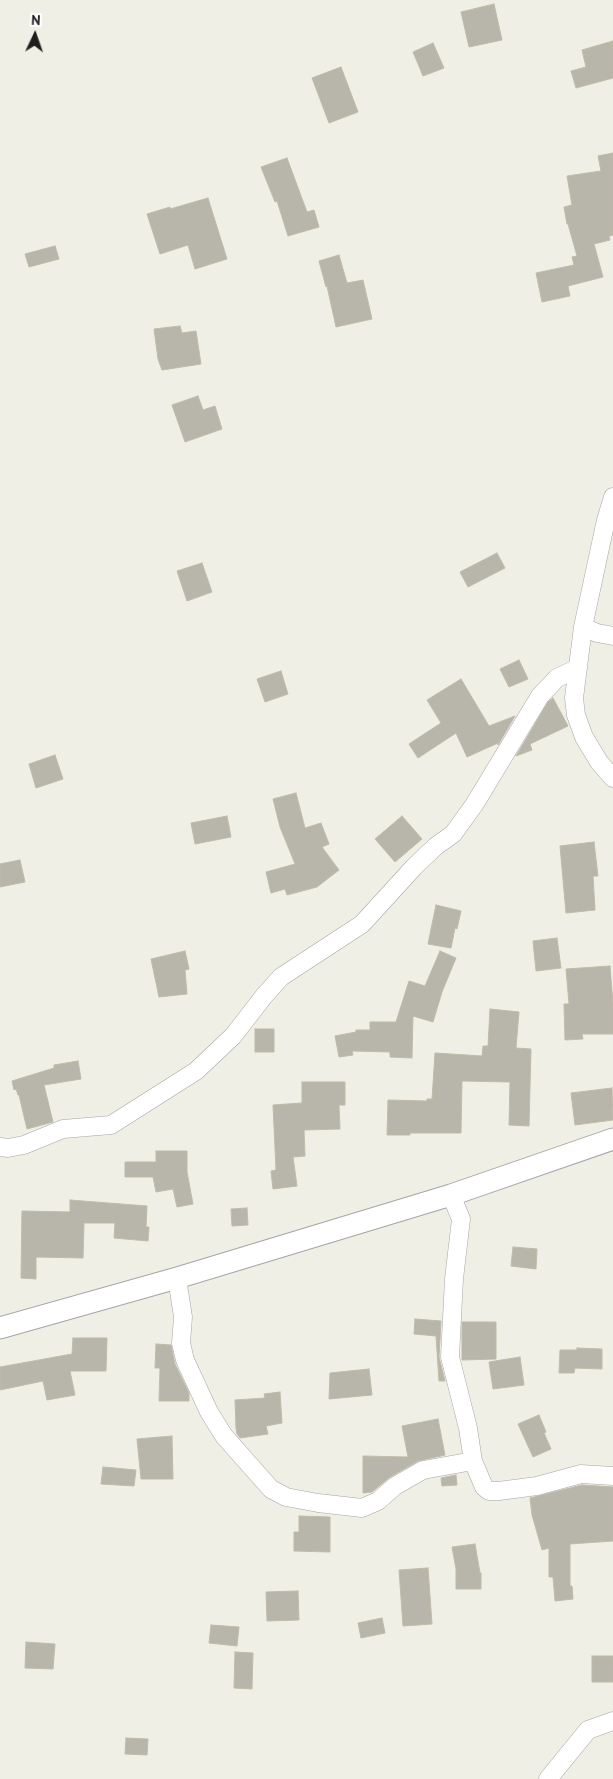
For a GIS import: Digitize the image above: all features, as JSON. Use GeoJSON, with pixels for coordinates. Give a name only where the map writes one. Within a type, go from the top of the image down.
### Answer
{"type":"FeatureCollection","features":[{"type":"Feature","properties":{"kind":"street"},"geometry":{"type":"LineString","coordinates":[[613,497],[606,520],[583,627],[574,698],[576,716],[584,737],[599,762],[613,778]]}},
{"type":"Feature","properties":{"kind":"street"},"geometry":{"type":"LineString","coordinates":[[583,627],[597,633],[613,636]]}},
{"type":"Feature","properties":{"kind":"street"},"geometry":{"type":"LineString","coordinates":[[0,1147],[8,1148],[24,1145],[63,1129],[111,1125],[196,1071],[233,1036],[281,977],[362,924],[414,867],[436,846],[453,834],[474,805],[540,696],[554,682],[578,668]]}},
{"type":"Feature","properties":{"kind":"street"},"geometry":{"type":"LineString","coordinates":[[554,682],[574,698]]}},
{"type":"Feature","properties":{"kind":"street"},"geometry":{"type":"LineString","coordinates":[[0,1328],[177,1278],[451,1195],[613,1139]]}},
{"type":"Feature","properties":{"kind":"street"},"geometry":{"type":"LineString","coordinates":[[451,1195],[461,1219],[454,1279],[450,1357],[468,1428],[473,1462],[484,1487],[489,1491],[537,1486],[581,1474],[613,1476]]}},
{"type":"Feature","properties":{"kind":"street"},"geometry":{"type":"LineString","coordinates":[[177,1278],[183,1317],[181,1343],[186,1360],[209,1412],[224,1436],[271,1490],[286,1497],[362,1508],[378,1501],[394,1486],[424,1470],[473,1462]]}},
{"type":"Feature","properties":{"kind":"street"},"geometry":{"type":"LineString","coordinates":[[548,1779],[588,1730],[613,1721]]}},
{"type":"Feature","properties":{"kind":"building"},"geometry":{"type":"Polygon","coordinates":[[[494,4],[502,40],[469,47],[461,12],[494,4]]]}},
{"type":"Feature","properties":{"kind":"building"},"geometry":{"type":"Polygon","coordinates":[[[613,41],[613,78],[576,88],[571,71],[586,67],[582,50],[613,41]]]}},
{"type":"Feature","properties":{"kind":"building"},"geometry":{"type":"Polygon","coordinates":[[[433,43],[444,68],[423,76],[413,52],[433,43]]]}},
{"type":"Feature","properties":{"kind":"building"},"geometry":{"type":"Polygon","coordinates":[[[341,67],[358,112],[329,123],[312,78],[341,67]]]}},
{"type":"Feature","properties":{"kind":"building"},"geometry":{"type":"Polygon","coordinates":[[[613,153],[613,235],[609,236],[610,240],[594,244],[603,277],[568,286],[570,296],[542,302],[536,273],[574,265],[572,257],[577,256],[564,207],[572,205],[567,176],[601,171],[598,156],[613,153]]]}},
{"type":"Feature","properties":{"kind":"building"},"geometry":{"type":"Polygon","coordinates":[[[287,158],[307,212],[314,210],[319,227],[288,236],[277,201],[275,202],[261,167],[287,158]]]}},
{"type":"Feature","properties":{"kind":"building"},"geometry":{"type":"Polygon","coordinates":[[[208,198],[227,259],[195,269],[188,245],[160,254],[147,214],[208,198]]]}},
{"type":"Feature","properties":{"kind":"building"},"geometry":{"type":"Polygon","coordinates":[[[55,246],[59,259],[29,267],[25,254],[55,246]]]}},
{"type":"Feature","properties":{"kind":"building"},"geometry":{"type":"Polygon","coordinates":[[[339,255],[347,283],[363,280],[372,319],[336,327],[327,286],[319,261],[339,255]]]}},
{"type":"Feature","properties":{"kind":"building"},"geometry":{"type":"Polygon","coordinates":[[[180,326],[182,333],[196,331],[201,364],[162,370],[158,359],[154,329],[180,326]]]}},
{"type":"Feature","properties":{"kind":"building"},"geometry":{"type":"Polygon","coordinates":[[[198,396],[203,410],[215,406],[222,429],[185,442],[172,405],[198,396]]]}},
{"type":"Feature","properties":{"kind":"building"},"geometry":{"type":"Polygon","coordinates":[[[497,553],[505,568],[468,587],[460,572],[497,553]]]}},
{"type":"Feature","properties":{"kind":"building"},"geometry":{"type":"Polygon","coordinates":[[[202,563],[212,592],[187,601],[177,571],[202,563]]]}},
{"type":"Feature","properties":{"kind":"building"},"geometry":{"type":"Polygon","coordinates":[[[519,660],[528,679],[509,687],[500,669],[519,660]]]}},
{"type":"Feature","properties":{"kind":"building"},"geometry":{"type":"Polygon","coordinates":[[[281,671],[288,694],[265,702],[257,679],[281,671]]]}},
{"type":"Feature","properties":{"kind":"building"},"geometry":{"type":"Polygon","coordinates":[[[461,679],[489,726],[515,716],[498,745],[498,743],[467,757],[456,733],[418,758],[409,744],[441,723],[427,700],[461,679]]]}},
{"type":"Feature","properties":{"kind":"building"},"geometry":{"type":"Polygon","coordinates":[[[553,698],[568,726],[530,744],[532,750],[516,756],[548,702],[553,698]]]}},
{"type":"Feature","properties":{"kind":"building"},"geometry":{"type":"Polygon","coordinates":[[[55,755],[63,779],[36,788],[29,764],[55,755]]]}},
{"type":"Feature","properties":{"kind":"building"},"geometry":{"type":"Polygon","coordinates":[[[296,793],[305,828],[321,823],[329,844],[322,847],[339,870],[317,887],[287,895],[285,889],[271,893],[266,872],[295,864],[280,827],[273,799],[296,793]]]}},
{"type":"Feature","properties":{"kind":"building"},"geometry":{"type":"Polygon","coordinates":[[[227,816],[231,837],[195,844],[191,823],[227,816]]]}},
{"type":"Feature","properties":{"kind":"building"},"geometry":{"type":"Polygon","coordinates":[[[402,816],[422,839],[395,862],[375,839],[402,816]]]}},
{"type":"Feature","properties":{"kind":"building"},"geometry":{"type":"Polygon","coordinates":[[[594,842],[598,876],[593,876],[595,910],[566,913],[560,846],[594,842]]]}},
{"type":"Feature","properties":{"kind":"building"},"geometry":{"type":"Polygon","coordinates":[[[20,860],[25,882],[0,887],[0,864],[20,860]]]}},
{"type":"Feature","properties":{"kind":"building"},"geometry":{"type":"Polygon","coordinates":[[[436,905],[461,911],[451,948],[428,944],[436,905]]]}},
{"type":"Feature","properties":{"kind":"building"},"geometry":{"type":"Polygon","coordinates":[[[557,938],[561,968],[536,971],[533,941],[557,938]]]}},
{"type":"Feature","properties":{"kind":"building"},"geometry":{"type":"Polygon","coordinates":[[[185,951],[189,969],[185,970],[187,994],[159,997],[151,959],[185,951]]]}},
{"type":"Feature","properties":{"kind":"building"},"geometry":{"type":"Polygon","coordinates":[[[440,951],[456,958],[442,992],[433,1022],[413,1016],[412,1058],[390,1057],[390,1052],[352,1051],[353,1055],[339,1057],[335,1036],[356,1032],[356,1030],[370,1030],[370,1022],[396,1022],[409,981],[425,986],[440,951]]]}},
{"type":"Feature","properties":{"kind":"building"},"geometry":{"type":"Polygon","coordinates":[[[610,966],[613,1034],[582,1034],[583,1039],[565,1040],[564,1004],[569,1004],[566,969],[610,966]]]}},
{"type":"Feature","properties":{"kind":"building"},"geometry":{"type":"Polygon","coordinates":[[[490,1009],[519,1012],[516,1048],[531,1049],[529,1126],[509,1125],[510,1082],[462,1081],[461,1133],[387,1135],[388,1100],[427,1101],[427,1099],[432,1099],[435,1053],[482,1056],[483,1046],[488,1046],[490,1009]]]}},
{"type":"Feature","properties":{"kind":"building"},"geometry":{"type":"Polygon","coordinates":[[[255,1029],[274,1029],[274,1052],[255,1052],[255,1029]]]}},
{"type":"Feature","properties":{"kind":"building"},"geometry":{"type":"Polygon","coordinates":[[[78,1061],[81,1079],[44,1085],[53,1122],[27,1129],[19,1095],[16,1089],[14,1090],[12,1081],[54,1068],[54,1065],[78,1061]]]}},
{"type":"Feature","properties":{"kind":"building"},"geometry":{"type":"Polygon","coordinates":[[[302,1082],[345,1082],[345,1105],[339,1105],[340,1129],[304,1130],[305,1156],[293,1157],[297,1186],[273,1189],[271,1171],[276,1170],[273,1105],[302,1103],[302,1082]]]}},
{"type":"Feature","properties":{"kind":"building"},"geometry":{"type":"Polygon","coordinates":[[[612,1088],[613,1120],[575,1125],[571,1093],[612,1088]]]}},
{"type":"Feature","properties":{"kind":"building"},"geometry":{"type":"Polygon","coordinates":[[[156,1151],[187,1151],[187,1172],[193,1204],[177,1207],[173,1189],[156,1192],[153,1177],[125,1177],[125,1162],[156,1162],[156,1151]]]}},
{"type":"Feature","properties":{"kind":"building"},"geometry":{"type":"Polygon","coordinates":[[[70,1200],[147,1206],[146,1227],[149,1227],[148,1241],[114,1238],[115,1223],[84,1223],[83,1258],[36,1257],[36,1279],[21,1278],[22,1211],[70,1212],[70,1200]]]}},
{"type":"Feature","properties":{"kind":"building"},"geometry":{"type":"Polygon","coordinates":[[[247,1208],[248,1225],[232,1226],[231,1209],[247,1208]]]}},
{"type":"Feature","properties":{"kind":"building"},"geometry":{"type":"Polygon","coordinates":[[[513,1247],[537,1249],[536,1269],[511,1266],[513,1247]]]}},
{"type":"Feature","properties":{"kind":"building"},"geometry":{"type":"Polygon","coordinates":[[[415,1319],[441,1321],[439,1357],[445,1381],[439,1381],[436,1336],[414,1334],[415,1319]]]}},
{"type":"Feature","properties":{"kind":"building"},"geometry":{"type":"Polygon","coordinates":[[[462,1322],[496,1322],[496,1359],[462,1360],[462,1322]]]}},
{"type":"Feature","properties":{"kind":"building"},"geometry":{"type":"Polygon","coordinates":[[[73,1338],[107,1338],[106,1371],[70,1371],[75,1395],[47,1400],[43,1381],[0,1390],[0,1367],[72,1354],[73,1338]]]}},
{"type":"Feature","properties":{"kind":"building"},"geometry":{"type":"Polygon","coordinates":[[[156,1344],[171,1345],[175,1364],[189,1393],[189,1401],[159,1401],[160,1368],[155,1368],[156,1344]]]}},
{"type":"Feature","properties":{"kind":"building"},"geometry":{"type":"Polygon","coordinates":[[[577,1348],[602,1349],[602,1369],[575,1368],[574,1373],[559,1373],[560,1350],[577,1350],[577,1348]]]}},
{"type":"Feature","properties":{"kind":"building"},"geometry":{"type":"Polygon","coordinates":[[[520,1357],[524,1385],[493,1389],[489,1362],[520,1357]]]}},
{"type":"Feature","properties":{"kind":"building"},"geometry":{"type":"Polygon","coordinates":[[[369,1369],[372,1395],[329,1399],[330,1373],[369,1369]]]}},
{"type":"Feature","properties":{"kind":"building"},"geometry":{"type":"Polygon","coordinates":[[[280,1392],[282,1423],[266,1426],[268,1434],[240,1438],[236,1428],[235,1400],[265,1398],[264,1394],[280,1392]]]}},
{"type":"Feature","properties":{"kind":"building"},"geometry":{"type":"Polygon","coordinates":[[[539,1415],[551,1449],[533,1457],[518,1424],[539,1415]]]}},
{"type":"Feature","properties":{"kind":"building"},"geometry":{"type":"Polygon","coordinates":[[[438,1419],[445,1455],[418,1461],[390,1477],[372,1492],[363,1493],[363,1456],[408,1457],[402,1426],[438,1419]]]}},
{"type":"Feature","properties":{"kind":"building"},"geometry":{"type":"Polygon","coordinates":[[[172,1436],[173,1479],[141,1479],[137,1439],[172,1436]]]}},
{"type":"Feature","properties":{"kind":"building"},"geometry":{"type":"Polygon","coordinates":[[[103,1467],[136,1470],[134,1486],[101,1484],[103,1467]]]}},
{"type":"Feature","properties":{"kind":"building"},"geometry":{"type":"Polygon","coordinates":[[[456,1475],[457,1485],[442,1486],[441,1478],[456,1475]]]}},
{"type":"Feature","properties":{"kind":"building"},"geometry":{"type":"Polygon","coordinates":[[[582,1485],[613,1487],[613,1541],[570,1544],[570,1586],[572,1586],[573,1599],[555,1601],[553,1577],[549,1577],[549,1548],[542,1550],[532,1515],[530,1498],[582,1485]]]}},
{"type":"Feature","properties":{"kind":"building"},"geometry":{"type":"Polygon","coordinates":[[[299,1516],[330,1517],[330,1552],[294,1551],[294,1532],[299,1532],[299,1516]]]}},
{"type":"Feature","properties":{"kind":"building"},"geometry":{"type":"Polygon","coordinates":[[[475,1544],[481,1573],[481,1589],[456,1589],[456,1569],[452,1547],[475,1544]]]}},
{"type":"Feature","properties":{"kind":"building"},"geometry":{"type":"Polygon","coordinates":[[[428,1568],[432,1624],[403,1626],[399,1570],[428,1568]]]}},
{"type":"Feature","properties":{"kind":"building"},"geometry":{"type":"Polygon","coordinates":[[[298,1591],[299,1620],[267,1621],[266,1592],[298,1591]]]}},
{"type":"Feature","properties":{"kind":"building"},"geometry":{"type":"Polygon","coordinates":[[[382,1618],[385,1633],[361,1638],[358,1623],[382,1618]]]}},
{"type":"Feature","properties":{"kind":"building"},"geometry":{"type":"Polygon","coordinates":[[[211,1625],[239,1627],[237,1646],[209,1643],[211,1625]]]}},
{"type":"Feature","properties":{"kind":"building"},"geometry":{"type":"Polygon","coordinates":[[[26,1642],[55,1644],[53,1669],[25,1668],[26,1642]]]}},
{"type":"Feature","properties":{"kind":"building"},"geometry":{"type":"Polygon","coordinates":[[[235,1652],[253,1653],[252,1689],[234,1688],[235,1652]]]}},
{"type":"Feature","properties":{"kind":"building"},"geometry":{"type":"Polygon","coordinates":[[[592,1656],[613,1656],[613,1682],[592,1682],[592,1656]]]}},
{"type":"Feature","properties":{"kind":"building"},"geometry":{"type":"Polygon","coordinates":[[[126,1738],[148,1739],[147,1755],[125,1754],[126,1738]]]}}]}
